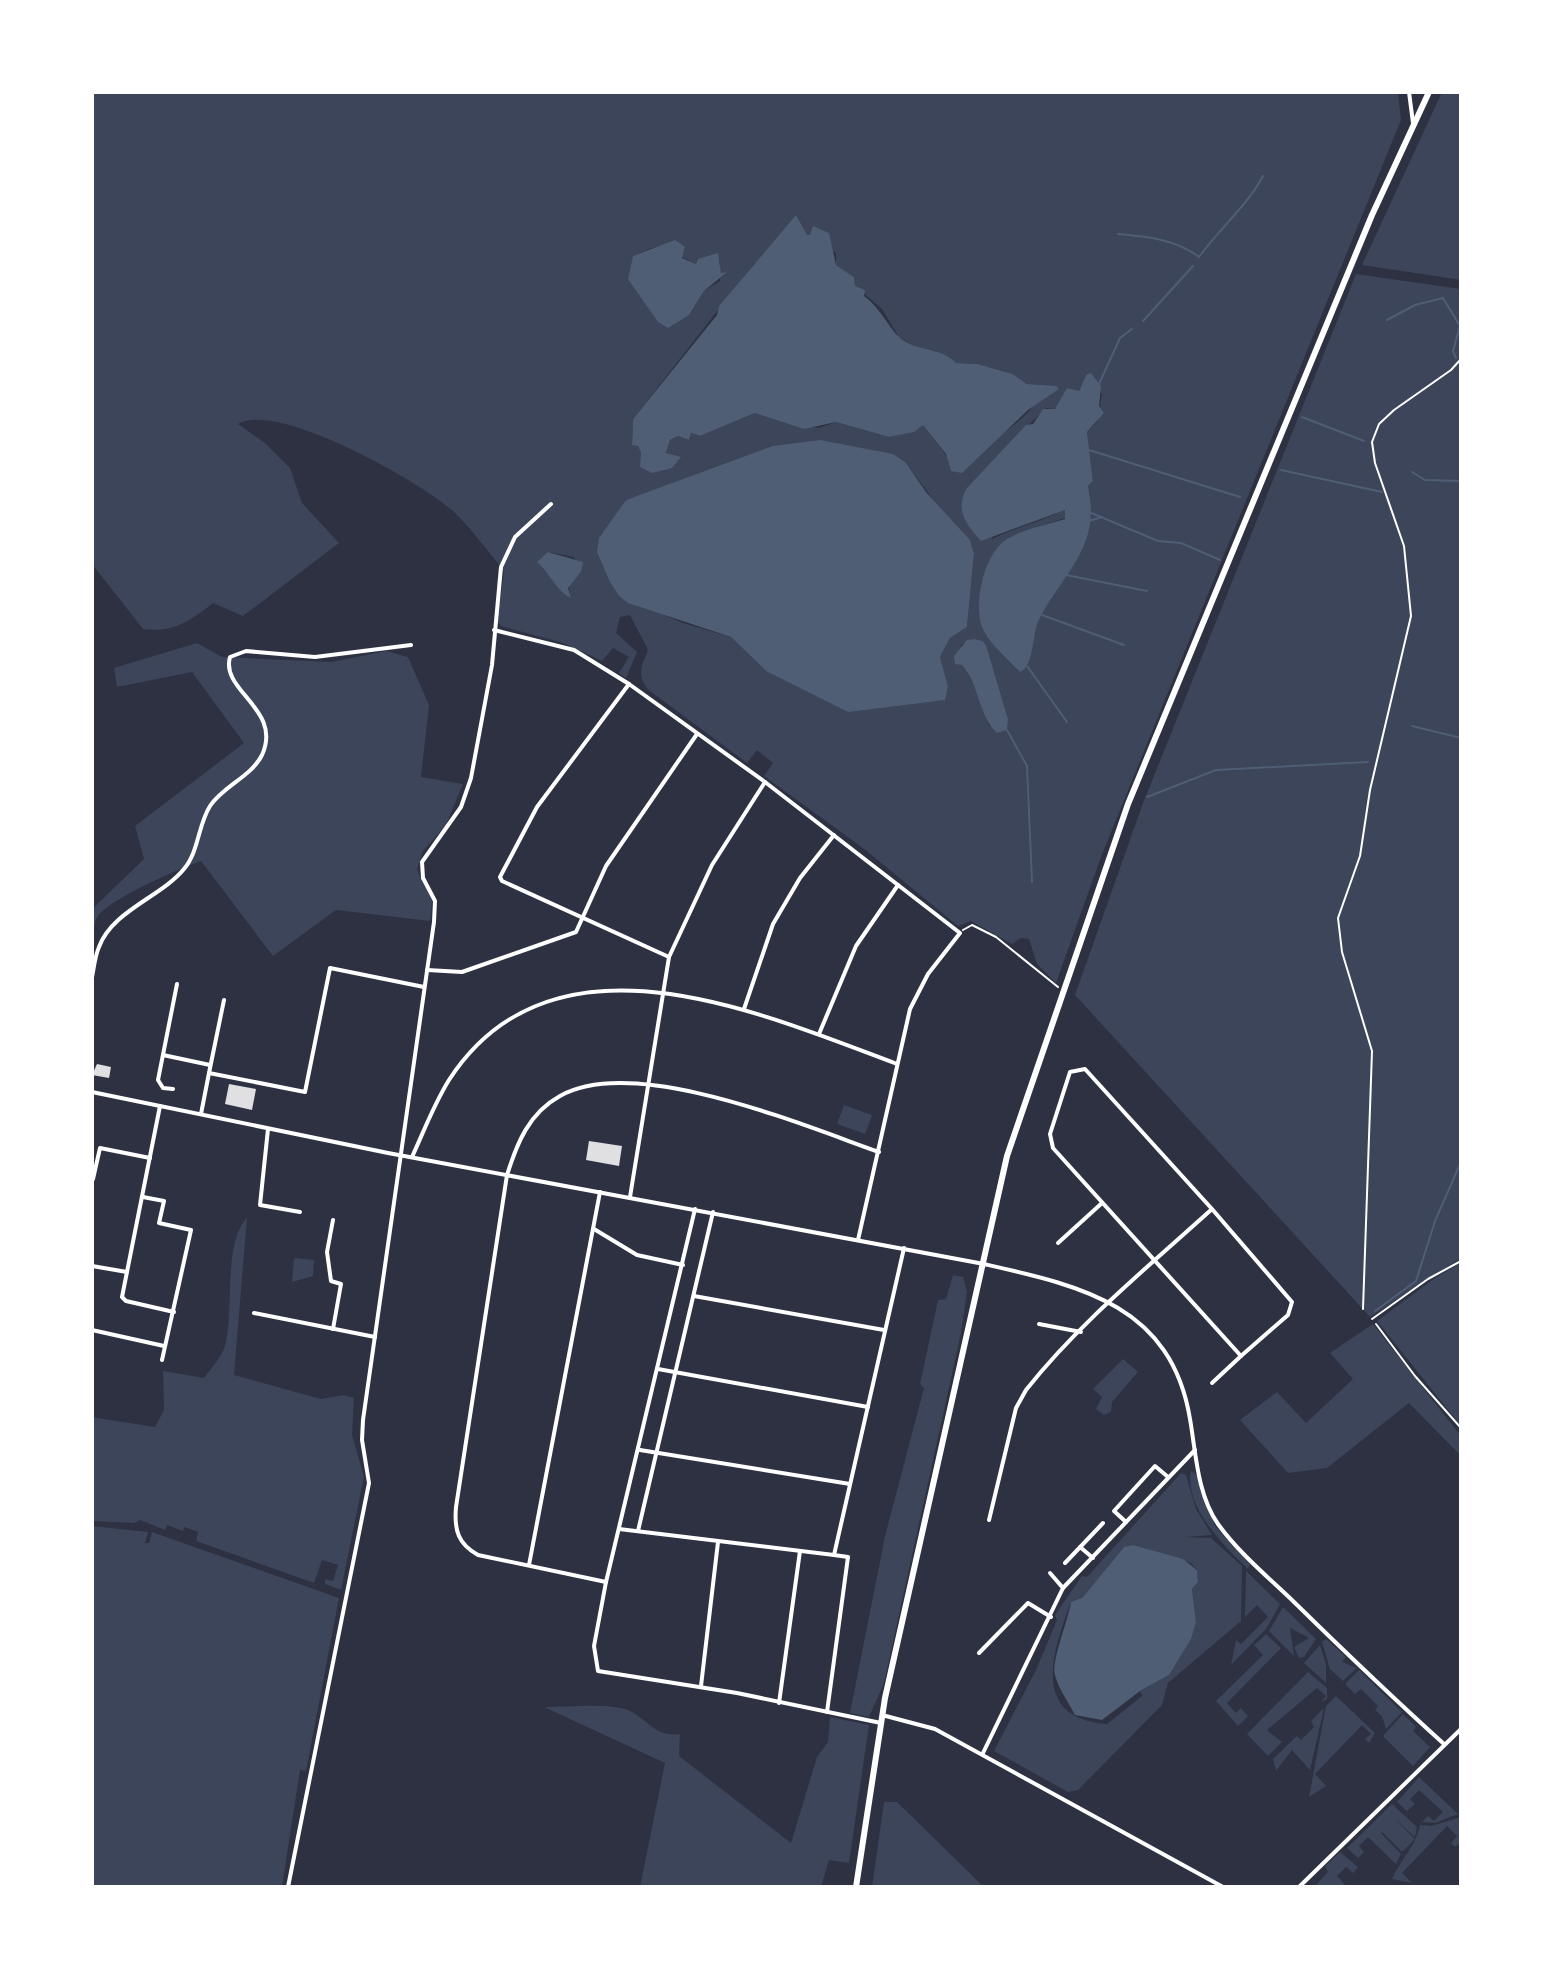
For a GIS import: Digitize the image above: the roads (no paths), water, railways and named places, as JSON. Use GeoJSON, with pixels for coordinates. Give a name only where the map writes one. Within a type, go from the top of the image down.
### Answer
{"type":"FeatureCollection","features":[{"type":"Feature","properties":{"kind":"main road"},"geometry":{"type":"LineString","coordinates":[[856,1887],[881,1719],[1007,1156],[1112,847],[1167,706],[1413,123],[1429,92]]}},
{"type":"Feature","properties":{"kind":"street"},"geometry":{"type":"LineString","coordinates":[[1409,92],[1413,123]]}},
{"type":"Feature","properties":{"kind":"street"},"geometry":{"type":"LineString","coordinates":[[288,1887],[369,1483],[362,1430],[435,901],[423,878],[422,862],[461,807],[471,778],[492,665],[501,567],[515,537],[551,504]]}},
{"type":"Feature","properties":{"kind":"street"},"geometry":{"type":"LineString","coordinates":[[494,630],[574,650],[629,684],[765,782],[960,933],[918,990],[897,1064],[858,1240]]}},
{"type":"Feature","properties":{"kind":"street"},"geometry":{"type":"LineString","coordinates":[[92,977],[99,945],[112,926],[181,872],[194,852],[209,807],[253,768],[265,747],[265,726],[231,675],[228,665],[230,657],[246,651],[315,657],[411,645]]}},
{"type":"Feature","properties":{"kind":"street"},"geometry":{"type":"LineString","coordinates":[[629,684],[537,807],[500,877],[669,957]]}},
{"type":"Feature","properties":{"kind":"street"},"geometry":{"type":"LineString","coordinates":[[427,970],[462,972],[525,948],[572,935],[625,836],[698,734]]}},
{"type":"Feature","properties":{"kind":"street"},"geometry":{"type":"LineString","coordinates":[[630,1197],[669,957],[712,865],[765,782]]}},
{"type":"Feature","properties":{"kind":"street"},"geometry":{"type":"LineString","coordinates":[[744,1009],[773,924],[800,878],[834,835]]}},
{"type":"Feature","properties":{"kind":"street"},"geometry":{"type":"LineString","coordinates":[[819,1035],[856,946],[898,885]]}},
{"type":"Feature","properties":{"kind":"street"},"geometry":{"type":"LineString","coordinates":[[209,1073],[305,1092],[330,968],[424,987]]}},
{"type":"Feature","properties":{"kind":"street"},"geometry":{"type":"LineString","coordinates":[[173,1089],[163,1088],[158,1080],[177,984]]}},
{"type":"Feature","properties":{"kind":"street"},"geometry":{"type":"LineString","coordinates":[[412,1157],[450,1078],[484,1041],[509,1022],[571,996],[602,990],[662,991],[744,1009],[897,1064]]}},
{"type":"Feature","properties":{"kind":"street"},"geometry":{"type":"LineString","coordinates":[[201,1114],[224,1000]]}},
{"type":"Feature","properties":{"kind":"street"},"geometry":{"type":"LineString","coordinates":[[163,1055],[210,1065]]}},
{"type":"Feature","properties":{"kind":"street"},"geometry":{"type":"LineString","coordinates":[[1212,1383],[1288,1315],[1292,1302],[1085,1069],[1070,1072],[1050,1134],[1053,1148],[1241,1356]]}},
{"type":"Feature","properties":{"kind":"street"},"geometry":{"type":"LineString","coordinates":[[606,1582],[469,1550],[459,1539],[455,1520],[507,1175],[528,1124],[558,1097],[598,1083],[650,1085],[741,1105],[879,1152]]}},
{"type":"Feature","properties":{"kind":"street"},"geometry":{"type":"LineString","coordinates":[[92,1092],[412,1157],[984,1264],[1067,1284],[1110,1301],[1133,1315],[1169,1356],[1184,1390],[1205,1499],[1231,1540],[1444,1744]]}},
{"type":"Feature","properties":{"kind":"street"},"geometry":{"type":"LineString","coordinates":[[160,1106],[122,1297],[126,1301],[174,1312]]}},
{"type":"Feature","properties":{"kind":"street"},"geometry":{"type":"LineString","coordinates":[[268,1129],[260,1205],[300,1212]]}},
{"type":"Feature","properties":{"kind":"street"},"geometry":{"type":"LineString","coordinates":[[93,1175],[100,1148],[150,1158]]}},
{"type":"Feature","properties":{"kind":"street"},"geometry":{"type":"LineString","coordinates":[[529,1565],[600,1192]]}},
{"type":"Feature","properties":{"kind":"street"},"geometry":{"type":"LineString","coordinates":[[142,1197],[164,1201],[159,1223],[191,1230],[162,1360]]}},
{"type":"Feature","properties":{"kind":"street"},"geometry":{"type":"LineString","coordinates":[[1058,1243],[1102,1203]]}},
{"type":"Feature","properties":{"kind":"street"},"geometry":{"type":"LineString","coordinates":[[695,1209],[640,1450],[606,1582],[594,1646],[598,1671],[701,1686],[827,1713],[935,1729],[1223,1887]]}},
{"type":"Feature","properties":{"kind":"street"},"geometry":{"type":"LineString","coordinates":[[989,1520],[1016,1408],[1038,1375],[1110,1301],[1212,1209]]}},
{"type":"Feature","properties":{"kind":"street"},"geometry":{"type":"LineString","coordinates":[[638,1531],[713,1212]]}},
{"type":"Feature","properties":{"kind":"street"},"geometry":{"type":"LineString","coordinates":[[333,1220],[327,1252],[331,1281],[341,1284],[333,1329]]}},
{"type":"Feature","properties":{"kind":"street"},"geometry":{"type":"LineString","coordinates":[[594,1229],[637,1255],[683,1265]]}},
{"type":"Feature","properties":{"kind":"street"},"geometry":{"type":"LineString","coordinates":[[834,1555],[904,1248]]}},
{"type":"Feature","properties":{"kind":"street"},"geometry":{"type":"LineString","coordinates":[[92,1266],[127,1272]]}},
{"type":"Feature","properties":{"kind":"street"},"geometry":{"type":"LineString","coordinates":[[693,1295],[884,1330]]}},
{"type":"Feature","properties":{"kind":"street"},"geometry":{"type":"LineString","coordinates":[[254,1313],[375,1337]]}},
{"type":"Feature","properties":{"kind":"street"},"geometry":{"type":"LineString","coordinates":[[1039,1324],[1081,1332]]}},
{"type":"Feature","properties":{"kind":"street"},"geometry":{"type":"LineString","coordinates":[[92,1330],[165,1346]]}},
{"type":"Feature","properties":{"kind":"street"},"geometry":{"type":"LineString","coordinates":[[658,1369],[868,1407]]}},
{"type":"Feature","properties":{"kind":"street"},"geometry":{"type":"LineString","coordinates":[[640,1450],[850,1484]]}},
{"type":"Feature","properties":{"kind":"street"},"geometry":{"type":"LineString","coordinates":[[983,1753],[1063,1588],[1195,1450]]}},
{"type":"Feature","properties":{"kind":"street"},"geometry":{"type":"LineString","coordinates":[[1126,1522],[1114,1511],[1155,1466],[1169,1477]]}},
{"type":"Feature","properties":{"kind":"street"},"geometry":{"type":"LineString","coordinates":[[1065,1563],[1103,1523]]}},
{"type":"Feature","properties":{"kind":"street"},"geometry":{"type":"LineString","coordinates":[[619,1529],[848,1557],[827,1713]]}},
{"type":"Feature","properties":{"kind":"street"},"geometry":{"type":"LineString","coordinates":[[701,1686],[718,1542]]}},
{"type":"Feature","properties":{"kind":"street"},"geometry":{"type":"LineString","coordinates":[[1080,1547],[1093,1558]]}},
{"type":"Feature","properties":{"kind":"street"},"geometry":{"type":"LineString","coordinates":[[779,1704],[800,1551]]}},
{"type":"Feature","properties":{"kind":"street"},"geometry":{"type":"LineString","coordinates":[[1050,1573],[1063,1588]]}},
{"type":"Feature","properties":{"kind":"street"},"geometry":{"type":"LineString","coordinates":[[979,1653],[1028,1603],[1051,1617]]}},
{"type":"Feature","properties":{"kind":"street"},"geometry":{"type":"LineString","coordinates":[[1299,1887],[1461,1729]]}},
{"type":"Feature","properties":{"kind":"lane"},"geometry":{"type":"LineString","coordinates":[[1372,1319],[1428,1279],[1461,1261]]}},
{"type":"Feature","properties":{"kind":"waterway"},"geometry":{"type":"LineString","coordinates":[[1118,234],[1171,243],[1199,257],[1263,176]]}},
{"type":"Feature","properties":{"kind":"waterway"},"geometry":{"type":"LineString","coordinates":[[1143,321],[1193,266]]}},
{"type":"Feature","properties":{"kind":"waterway"},"geometry":{"type":"LineString","coordinates":[[1387,320],[1415,305],[1443,298],[1460,326],[1453,351],[1456,358]]}},
{"type":"Feature","properties":{"kind":"waterway"},"geometry":{"type":"LineString","coordinates":[[1099,384],[1120,338],[1132,329]]}},
{"type":"Feature","properties":{"kind":"waterway"},"geometry":{"type":"LineString","coordinates":[[1302,417],[1364,441]]}},
{"type":"Feature","properties":{"kind":"waterway"},"geometry":{"type":"LineString","coordinates":[[1089,450],[1240,497]]}},
{"type":"Feature","properties":{"kind":"waterway"},"geometry":{"type":"LineString","coordinates":[[1281,470],[1382,492]]}},
{"type":"Feature","properties":{"kind":"waterway"},"geometry":{"type":"LineString","coordinates":[[1412,472],[1425,480],[1461,481]]}},
{"type":"Feature","properties":{"kind":"waterway"},"geometry":{"type":"LineString","coordinates":[[1089,512],[1158,541],[1181,543],[1220,560]]}},
{"type":"Feature","properties":{"kind":"waterway"},"geometry":{"type":"LineString","coordinates":[[1089,521],[1102,517]]}},
{"type":"Feature","properties":{"kind":"waterway"},"geometry":{"type":"LineString","coordinates":[[1066,575],[1147,591]]}},
{"type":"Feature","properties":{"kind":"waterway"},"geometry":{"type":"LineString","coordinates":[[1042,615],[1124,645]]}},
{"type":"Feature","properties":{"kind":"waterway"},"geometry":{"type":"LineString","coordinates":[[1027,666],[1067,722]]}},
{"type":"Feature","properties":{"kind":"waterway"},"geometry":{"type":"LineString","coordinates":[[1412,726],[1461,738]]}},
{"type":"Feature","properties":{"kind":"waterway"},"geometry":{"type":"LineString","coordinates":[[1007,730],[1027,766],[1032,882]]}},
{"type":"Feature","properties":{"kind":"waterway"},"geometry":{"type":"LineString","coordinates":[[1147,797],[1216,770],[1368,762]]}},
{"type":"Feature","properties":{"kind":"waterway"},"geometry":{"type":"LineString","coordinates":[[1461,1122],[1461,1141]]}},
{"type":"Feature","properties":{"kind":"waterway"},"geometry":{"type":"LineString","coordinates":[[1375,1311],[1416,1281],[1435,1221],[1461,1162]]}}]}
